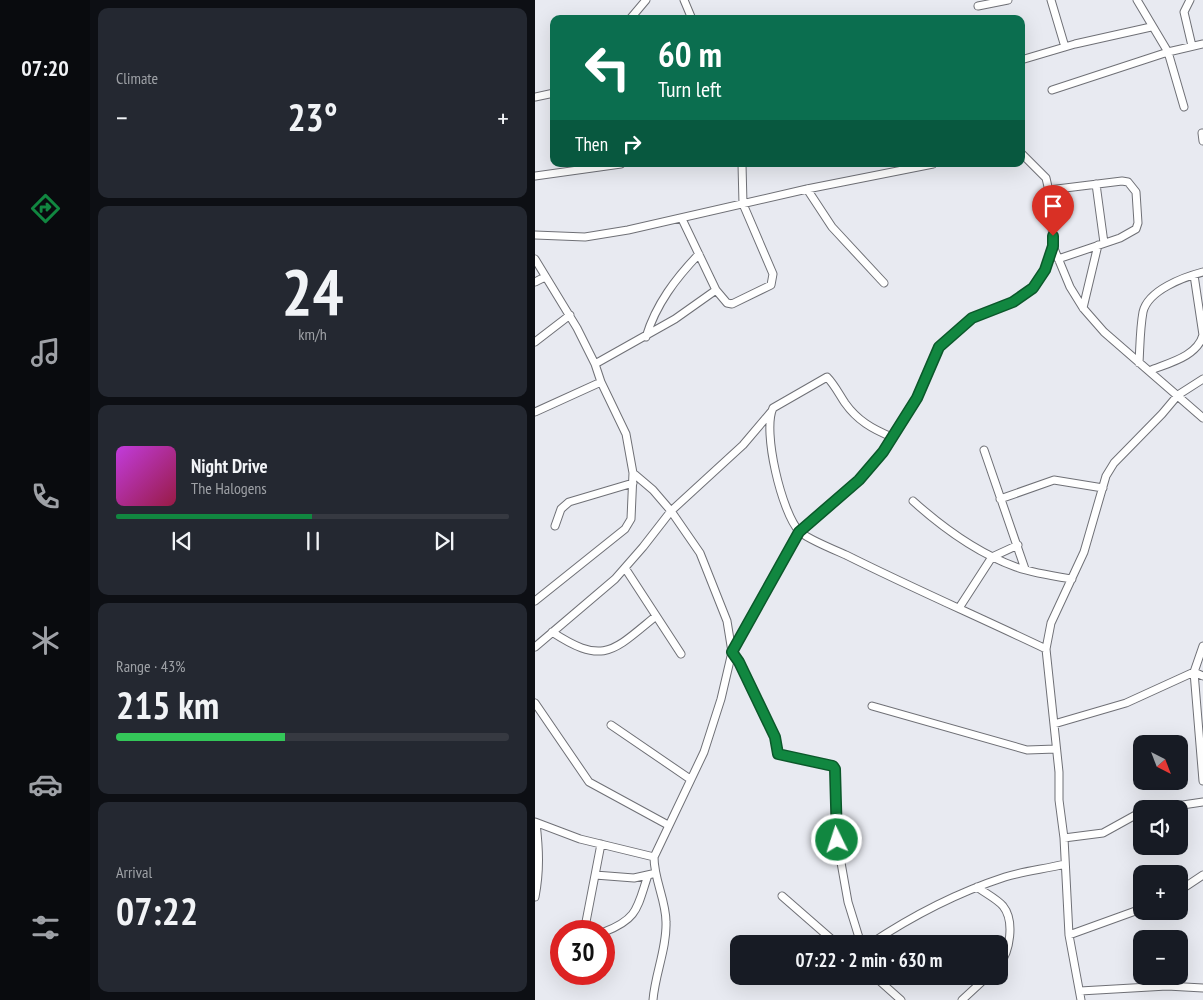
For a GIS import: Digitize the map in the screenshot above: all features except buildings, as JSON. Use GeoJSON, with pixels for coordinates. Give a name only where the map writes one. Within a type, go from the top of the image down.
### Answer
{"type":"FeatureCollection","features":[{"type":"Feature","properties":{"kind":"street"},"geometry":{"type":"LineString","coordinates":[[633,15],[646,0]]}},
{"type":"Feature","properties":{"kind":"street"},"geometry":{"type":"LineString","coordinates":[[684,0],[690,15]]}},
{"type":"Feature","properties":{"kind":"street"},"geometry":{"type":"LineString","coordinates":[[978,6],[1008,0]]}},
{"type":"Feature","properties":{"kind":"street"},"geometry":{"type":"LineString","coordinates":[[1051,0],[1065,47]]}},
{"type":"Feature","properties":{"kind":"street"},"geometry":{"type":"LineString","coordinates":[[1137,0],[1151,27],[1168,52],[1184,107]]}},
{"type":"Feature","properties":{"kind":"street"},"geometry":{"type":"LineString","coordinates":[[1190,0],[1184,12],[1192,46]]}},
{"type":"Feature","properties":{"kind":"street"},"geometry":{"type":"LineString","coordinates":[[1025,59],[1065,47],[1151,27]]}},
{"type":"Feature","properties":{"kind":"street"},"geometry":{"type":"LineString","coordinates":[[1051,90],[1168,52],[1203,44]]}},
{"type":"Feature","properties":{"kind":"street"},"geometry":{"type":"LineString","coordinates":[[535,97],[550,94]]}},
{"type":"Feature","properties":{"kind":"street"},"geometry":{"type":"LineString","coordinates":[[1202,133],[1203,141]]}},
{"type":"Feature","properties":{"kind":"street"},"geometry":{"type":"LineString","coordinates":[[1025,156],[1044,174],[1049,190],[1053,246],[1070,287],[1083,308],[1104,332],[1203,418]]}},
{"type":"Feature","properties":{"kind":"street"},"geometry":{"type":"LineString","coordinates":[[535,176],[582,167]]}},
{"type":"Feature","properties":{"kind":"street"},"geometry":{"type":"LineString","coordinates":[[682,219],[723,301],[732,304],[771,285],[774,280],[743,204],[741,167]]}},
{"type":"Feature","properties":{"kind":"street"},"geometry":{"type":"LineString","coordinates":[[535,234],[585,237],[682,219],[807,189],[918,167]]}},
{"type":"Feature","properties":{"kind":"street"},"geometry":{"type":"LineString","coordinates":[[1049,190],[1122,181],[1133,187],[1136,192],[1138,223],[1136,229],[1131,234],[1058,259]]}},
{"type":"Feature","properties":{"kind":"street"},"geometry":{"type":"LineString","coordinates":[[1083,308],[1101,244],[1096,184]]}},
{"type":"Feature","properties":{"kind":"street"},"geometry":{"type":"LineString","coordinates":[[807,189],[832,227],[884,283]]}},
{"type":"Feature","properties":{"kind":"street"},"geometry":{"type":"LineString","coordinates":[[615,927],[632,917],[651,874],[654,857],[704,752],[721,699],[732,652],[799,532],[859,480],[883,452],[917,398],[939,347],[972,318],[1013,302],[1033,288],[1045,270],[1053,246]]}},
{"type":"Feature","properties":{"kind":"street"},"geometry":{"type":"LineString","coordinates":[[646,337],[660,303],[681,273],[699,254]]}},
{"type":"Feature","properties":{"kind":"street"},"geometry":{"type":"LineString","coordinates":[[535,259],[569,315],[595,364],[601,382],[626,434],[633,473],[631,519],[625,529],[535,601]]}},
{"type":"Feature","properties":{"kind":"street"},"geometry":{"type":"LineString","coordinates":[[1139,363],[1143,310],[1156,293],[1203,272]]}},
{"type":"Feature","properties":{"kind":"street"},"geometry":{"type":"LineString","coordinates":[[1149,371],[1193,351],[1201,343],[1203,335],[1200,298],[1194,275]]}},
{"type":"Feature","properties":{"kind":"street"},"geometry":{"type":"LineString","coordinates":[[535,282],[545,277]]}},
{"type":"Feature","properties":{"kind":"street"},"geometry":{"type":"LineString","coordinates":[[595,364],[675,320],[716,290]]}},
{"type":"Feature","properties":{"kind":"street"},"geometry":{"type":"LineString","coordinates":[[535,342],[569,315]]}},
{"type":"Feature","properties":{"kind":"street"},"geometry":{"type":"LineString","coordinates":[[535,647],[625,568],[671,511],[743,446],[777,404],[827,377],[861,421],[873,430],[892,437]]}},
{"type":"Feature","properties":{"kind":"street"},"geometry":{"type":"LineString","coordinates":[[1081,1000],[1069,935],[1064,838],[1045,649],[1051,623],[1087,544],[1106,476],[1113,463],[1162,414],[1178,395],[1203,379]]}},
{"type":"Feature","properties":{"kind":"street"},"geometry":{"type":"LineString","coordinates":[[535,412],[601,382]]}},
{"type":"Feature","properties":{"kind":"street"},"geometry":{"type":"LineString","coordinates":[[771,412],[773,463],[783,497],[799,532],[892,578],[1045,649]]}},
{"type":"Feature","properties":{"kind":"street"},"geometry":{"type":"LineString","coordinates":[[984,450],[1025,569]]}},
{"type":"Feature","properties":{"kind":"street"},"geometry":{"type":"LineString","coordinates":[[633,473],[653,490],[671,511],[700,553],[727,621],[732,652],[739,662],[775,737],[778,754],[833,766],[835,769],[837,840],[848,902],[858,935]]}},
{"type":"Feature","properties":{"kind":"street"},"geometry":{"type":"LineString","coordinates":[[1001,499],[1053,480],[1103,488]]}},
{"type":"Feature","properties":{"kind":"street"},"geometry":{"type":"LineString","coordinates":[[555,526],[561,509],[569,502],[633,483]]}},
{"type":"Feature","properties":{"kind":"street"},"geometry":{"type":"LineString","coordinates":[[913,501],[954,534],[992,557],[1025,569],[1072,580]]}},
{"type":"Feature","properties":{"kind":"street"},"geometry":{"type":"LineString","coordinates":[[959,608],[992,557],[1018,545]]}},
{"type":"Feature","properties":{"kind":"street"},"geometry":{"type":"LineString","coordinates":[[625,568],[681,654]]}},
{"type":"Feature","properties":{"kind":"street"},"geometry":{"type":"LineString","coordinates":[[552,632],[582,650],[606,652],[617,648],[656,616]]}},
{"type":"Feature","properties":{"kind":"street"},"geometry":{"type":"LineString","coordinates":[[1203,646],[1194,672],[1203,781]]}},
{"type":"Feature","properties":{"kind":"street"},"geometry":{"type":"LineString","coordinates":[[1054,724],[1126,703],[1194,672],[1203,676]]}},
{"type":"Feature","properties":{"kind":"street"},"geometry":{"type":"LineString","coordinates":[[535,703],[589,782],[668,825]]}},
{"type":"Feature","properties":{"kind":"street"},"geometry":{"type":"LineString","coordinates":[[872,706],[1027,750],[1056,749]]}},
{"type":"Feature","properties":{"kind":"street"},"geometry":{"type":"LineString","coordinates":[[535,713],[543,715]]}},
{"type":"Feature","properties":{"kind":"street"},"geometry":{"type":"LineString","coordinates":[[611,725],[690,779]]}},
{"type":"Feature","properties":{"kind":"street"},"geometry":{"type":"LineString","coordinates":[[1188,804],[1203,802]]}},
{"type":"Feature","properties":{"kind":"street"},"geometry":{"type":"LineString","coordinates":[[1064,838],[1103,833],[1133,816]]}},
{"type":"Feature","properties":{"kind":"street"},"geometry":{"type":"LineString","coordinates":[[535,897],[539,875],[540,848],[536,822],[580,839],[654,857]]}},
{"type":"Feature","properties":{"kind":"street"},"geometry":{"type":"LineString","coordinates":[[586,920],[601,844]]}},
{"type":"Feature","properties":{"kind":"street"},"geometry":{"type":"LineString","coordinates":[[883,935],[905,921],[952,897],[977,887],[1026,871],[1065,864]]}},
{"type":"Feature","properties":{"kind":"street"},"geometry":{"type":"LineString","coordinates":[[595,875],[614,878],[651,874]]}},
{"type":"Feature","properties":{"kind":"street"},"geometry":{"type":"LineString","coordinates":[[651,874],[665,908],[666,923],[653,1000]]}},
{"type":"Feature","properties":{"kind":"street"},"geometry":{"type":"LineString","coordinates":[[1188,885],[1203,875]]}},
{"type":"Feature","properties":{"kind":"street"},"geometry":{"type":"LineString","coordinates":[[977,887],[1003,906],[1007,913],[1009,924],[1008,948]]}},
{"type":"Feature","properties":{"kind":"street"},"geometry":{"type":"LineString","coordinates":[[782,896],[827,935]]}},
{"type":"Feature","properties":{"kind":"street"},"geometry":{"type":"LineString","coordinates":[[1069,935],[1133,912]]}},
{"type":"Feature","properties":{"kind":"street"},"geometry":{"type":"LineString","coordinates":[[884,985],[901,1000]]}},
{"type":"Feature","properties":{"kind":"street"},"geometry":{"type":"LineString","coordinates":[[962,1000],[978,985]]}},
{"type":"Feature","properties":{"kind":"street"},"geometry":{"type":"LineString","coordinates":[[1080,991],[1167,986],[1203,988]]}},
{"type":"Feature","properties":{"kind":"route"},"geometry":{"type":"LineString","coordinates":[[837,840],[835,769],[833,766],[782,757],[778,754],[775,737],[739,662],[732,652],[758,602],[799,532],[859,480],[883,452],[917,398],[939,347],[957,329],[972,318],[1013,302],[1033,288],[1045,270],[1053,246],[1053,236]]}}]}
